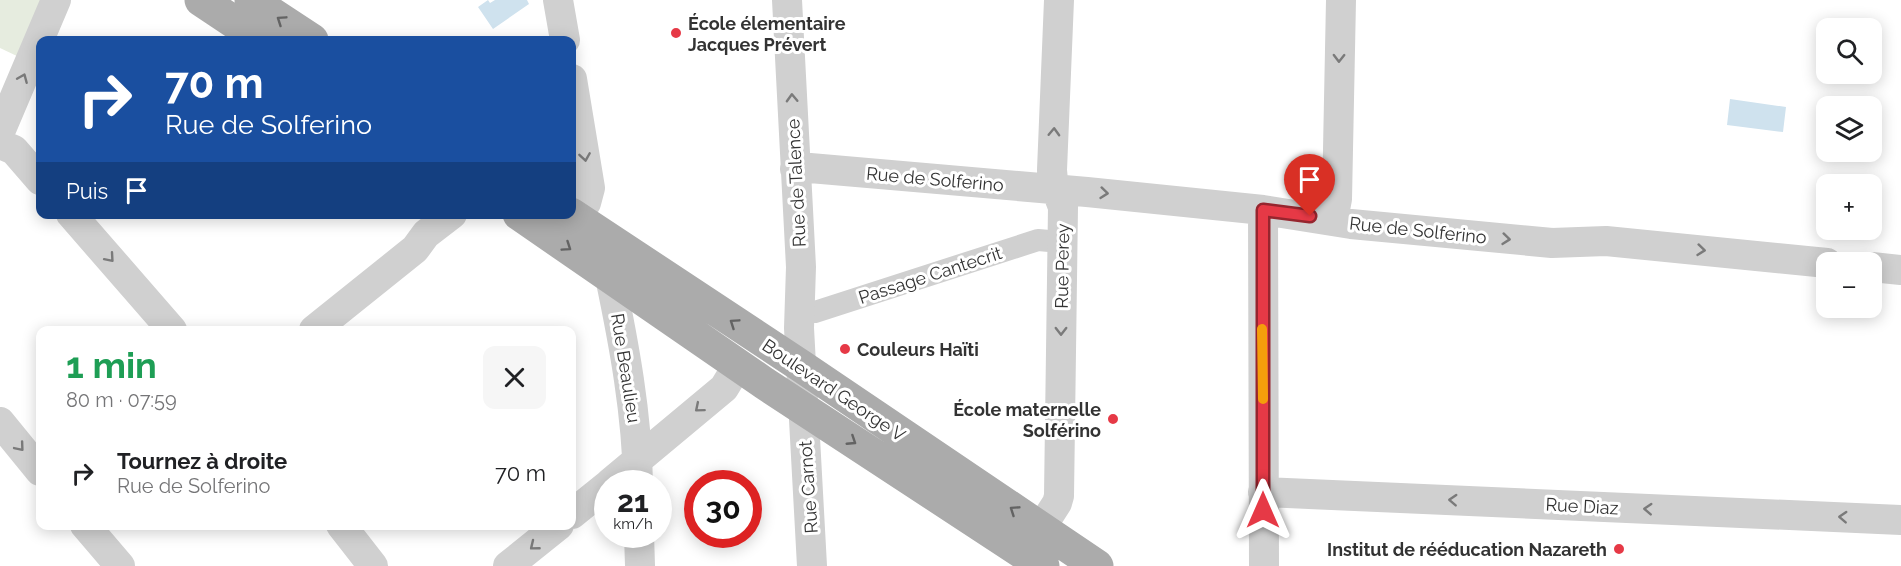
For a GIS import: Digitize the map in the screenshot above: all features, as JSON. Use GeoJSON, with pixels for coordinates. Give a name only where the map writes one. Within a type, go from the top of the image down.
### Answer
{"type":"FeatureCollection","features":[{"type":"Feature","properties":{"kind":"main road"},"geometry":{"type":"LineString","coordinates":[[201,0],[255,36]]}},
{"type":"Feature","properties":{"kind":"main road"},"geometry":{"type":"LineString","coordinates":[[251,0],[306,36]]}},
{"type":"Feature","properties":{"kind":"main road","name":"Boulevard George V"},"geometry":{"type":"LineString","coordinates":[[576,218],[801,366],[1097,566]]}},
{"type":"Feature","properties":{"kind":"main road","name":"Boulevard George V"},"geometry":{"type":"LineString","coordinates":[[526,219],[738,365],[1043,566]]}},
{"type":"Feature","properties":{"kind":"street"},"geometry":{"type":"LineString","coordinates":[[41,36],[56,0]]}},
{"type":"Feature","properties":{"kind":"street"},"geometry":{"type":"LineString","coordinates":[[558,0],[564,36]]}},
{"type":"Feature","properties":{"kind":"street","name":"Rue de Talence"},"geometry":{"type":"LineString","coordinates":[[787,0],[801,267],[799,328],[801,366]]}},
{"type":"Feature","properties":{"kind":"street","name":"Rue Perey"},"geometry":{"type":"LineString","coordinates":[[1041,528],[1059,496],[1063,207],[1056,190],[1052,170],[1059,0]]}},
{"type":"Feature","properties":{"kind":"street"},"geometry":{"type":"LineString","coordinates":[[1333,220],[1336,199],[1341,0]]}},
{"type":"Feature","properties":{"kind":"street"},"geometry":{"type":"LineString","coordinates":[[0,132],[36,47]]}},
{"type":"Feature","properties":{"kind":"street"},"geometry":{"type":"LineString","coordinates":[[576,103],[590,188],[586,203],[576,213]]}},
{"type":"Feature","properties":{"kind":"street"},"geometry":{"type":"LineString","coordinates":[[0,144],[14,150],[36,175]]}},
{"type":"Feature","properties":{"kind":"street","name":"Rue de Solferino"},"geometry":{"type":"LineString","coordinates":[[795,169],[822,169],[1263,210],[1351,224],[1552,243],[1606,241],[1816,262]]}},
{"type":"Feature","properties":{"kind":"street"},"geometry":{"type":"LineString","coordinates":[[1263,210],[1264,566]]}},
{"type":"Feature","properties":{"kind":"street"},"geometry":{"type":"LineString","coordinates":[[75,219],[169,326]]}},
{"type":"Feature","properties":{"kind":"street"},"geometry":{"type":"LineString","coordinates":[[319,326],[415,249],[426,234],[446,219]]}},
{"type":"Feature","properties":{"kind":"street","name":"Passage Cantecrit"},"geometry":{"type":"LineString","coordinates":[[800,311],[815,312],[1038,240],[1061,242]]}},
{"type":"Feature","properties":{"kind":"street"},"geometry":{"type":"LineString","coordinates":[[1882,268],[1901,270]]}},
{"type":"Feature","properties":{"kind":"street","name":"Rue Beaulieu"},"geometry":{"type":"LineString","coordinates":[[610,277],[618,313],[636,429],[638,470]]}},
{"type":"Feature","properties":{"kind":"street"},"geometry":{"type":"LineString","coordinates":[[639,470],[724,388],[738,365]]}},
{"type":"Feature","properties":{"kind":"street","name":"Rue Carnot"},"geometry":{"type":"LineString","coordinates":[[801,366],[812,566]]}},
{"type":"Feature","properties":{"kind":"street"},"geometry":{"type":"LineString","coordinates":[[0,422],[36,466]]}},
{"type":"Feature","properties":{"kind":"street","name":"Rue Diaz"},"geometry":{"type":"LineString","coordinates":[[1263,492],[1901,520]]}},
{"type":"Feature","properties":{"kind":"street"},"geometry":{"type":"LineString","coordinates":[[576,511],[594,496]]}},
{"type":"Feature","properties":{"kind":"street"},"geometry":{"type":"LineString","coordinates":[[89,530],[120,566]]}},
{"type":"Feature","properties":{"kind":"street"},"geometry":{"type":"LineString","coordinates":[[345,530],[373,566]]}},
{"type":"Feature","properties":{"kind":"street"},"geometry":{"type":"LineString","coordinates":[[508,566],[553,530]]}},
{"type":"Feature","properties":{"kind":"street"},"geometry":{"type":"LineString","coordinates":[[639,548],[640,566]]}},
{"type":"Feature","properties":{"kind":"shaded area"},"geometry":{"type":"Polygon","coordinates":[[[0,0],[42,0],[19,57],[0,48],[0,0]]]}},
{"type":"Feature","properties":{"kind":"water"},"geometry":{"type":"Polygon","coordinates":[[[488,0],[490,3],[495,0],[527,0],[529,4],[493,29],[478,7],[488,0]]]}},
{"type":"Feature","properties":{"kind":"water"},"geometry":{"type":"Polygon","coordinates":[[[1730,99],[1786,107],[1783,132],[1727,125],[1730,99]]]}},
{"type":"Feature","properties":{"kind":"slow traffic"},"geometry":{"type":"LineString","coordinates":[[1262,329],[1263,399]]}},
{"type":"Feature","properties":{"kind":"place","name":"École élementaire Jacques Prévert"},"geometry":{"type":"Point","coordinates":[676,33]}},
{"type":"Feature","properties":{"kind":"place","name":"Couleurs Haïti"},"geometry":{"type":"Point","coordinates":[845,349]}},
{"type":"Feature","properties":{"kind":"place","name":"École maternelle Solférino"},"geometry":{"type":"Point","coordinates":[1113,419]}},
{"type":"Feature","properties":{"kind":"place","name":"Institut de rééducation Nazareth"},"geometry":{"type":"Point","coordinates":[1619,549]}},
{"type":"Feature","properties":{"kind":"route"},"geometry":{"type":"LineString","coordinates":[[1263,510],[1263,210],[1310,216]]}}]}
